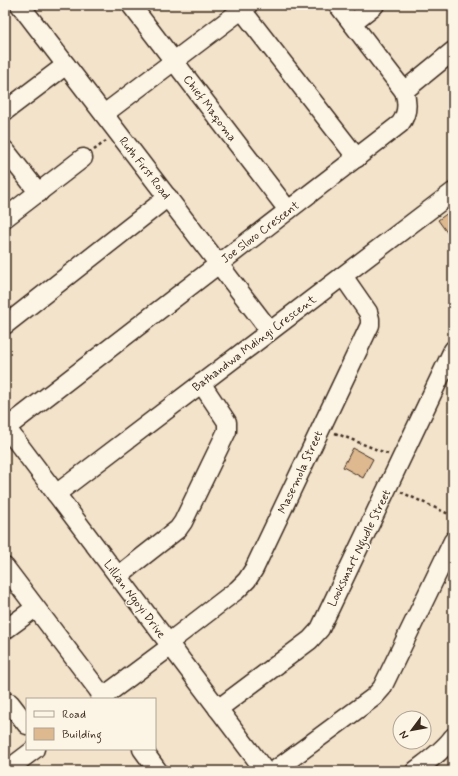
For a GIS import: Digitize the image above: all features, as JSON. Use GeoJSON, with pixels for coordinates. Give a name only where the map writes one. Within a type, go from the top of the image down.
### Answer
{"type":"FeatureCollection","features":[{"type":"Feature","properties":{"kind":"street","name":"Ruth First Road"},"geometry":{"type":"LineString","coordinates":[[20,5],[270,331]]}},
{"type":"Feature","properties":{"kind":"street","name":"Chief Maqoma"},"geometry":{"type":"LineString","coordinates":[[132,5],[288,210]]}},
{"type":"Feature","properties":{"kind":"street"},"geometry":{"type":"LineString","coordinates":[[338,5],[404,91],[453,51]]}},
{"type":"Feature","properties":{"kind":"street"},"geometry":{"type":"LineString","coordinates":[[352,23],[375,5]]}},
{"type":"Feature","properties":{"kind":"street"},"geometry":{"type":"LineString","coordinates":[[104,114],[242,7],[357,158]]}},
{"type":"Feature","properties":{"kind":"street"},"geometry":{"type":"LineString","coordinates":[[5,111],[66,65]]}},
{"type":"Feature","properties":{"kind":"street","name":"Joe Slovo Crescent"},"geometry":{"type":"LineString","coordinates":[[5,428],[400,124],[407,109],[407,100],[404,91]]}},
{"type":"Feature","properties":{"kind":"street"},"geometry":{"type":"LineString","coordinates":[[5,150],[38,193]]}},
{"type":"Feature","properties":{"kind":"street"},"geometry":{"type":"LineString","coordinates":[[5,218],[84,158]]}},
{"type":"Feature","properties":{"kind":"street","name":"Bathandwa Mdingi Crescent"},"geometry":{"type":"LineString","coordinates":[[56,494],[453,192]]}},
{"type":"Feature","properties":{"kind":"street"},"geometry":{"type":"LineString","coordinates":[[5,325],[168,197]]}},
{"type":"Feature","properties":{"kind":"street","name":"Masemola Street"},"geometry":{"type":"LineString","coordinates":[[103,698],[237,590],[247,580],[254,569],[370,325],[368,312],[343,276]]}},
{"type":"Feature","properties":{"kind":"street","name":"Looksmart Ngudle Street"},"geometry":{"type":"LineString","coordinates":[[218,709],[310,640],[320,629],[453,350]]}},
{"type":"Feature","properties":{"kind":"street"},"geometry":{"type":"LineString","coordinates":[[118,576],[178,529],[183,522],[226,431],[227,422],[201,384]]}},
{"type":"Feature","properties":{"kind":"street","name":"Lillian Ngoyi Drive"},"geometry":{"type":"LineString","coordinates":[[5,428],[265,771]]}},
{"type":"Feature","properties":{"kind":"street"},"geometry":{"type":"LineString","coordinates":[[274,771],[374,697],[382,688],[453,541]]}},
{"type":"Feature","properties":{"kind":"street"},"geometry":{"type":"LineString","coordinates":[[5,567],[103,698]]}},
{"type":"Feature","properties":{"kind":"street"},"geometry":{"type":"LineString","coordinates":[[5,630],[36,608]]}},
{"type":"Feature","properties":{"kind":"street"},"geometry":{"type":"LineString","coordinates":[[10,703],[26,724]]}},
{"type":"Feature","properties":{"kind":"street"},"geometry":{"type":"LineString","coordinates":[[415,771],[447,745],[453,736]]}},
{"type":"Feature","properties":{"kind":"street"},"geometry":{"type":"LineString","coordinates":[[6,771],[34,750]]}},
{"type":"Feature","properties":{"kind":"street"},"geometry":{"type":"LineString","coordinates":[[142,750],[151,769]]}},
{"type":"Feature","properties":{"kind":"path"},"geometry":{"type":"LineString","coordinates":[[84,158],[118,132]]}},
{"type":"Feature","properties":{"kind":"path"},"geometry":{"type":"LineString","coordinates":[[321,428],[371,446],[401,460]]}},
{"type":"Feature","properties":{"kind":"path"},"geometry":{"type":"LineString","coordinates":[[388,486],[453,516]]}},
{"type":"Feature","properties":{"kind":"building"},"geometry":{"type":"Polygon","coordinates":[[[452,210],[453,212],[453,241],[438,220],[452,210]]]}},
{"type":"Feature","properties":{"kind":"building"},"geometry":{"type":"Polygon","coordinates":[[[353,448],[373,459],[363,478],[343,467],[353,448]]]}}]}
